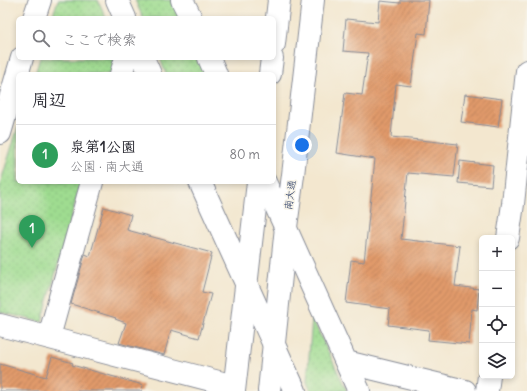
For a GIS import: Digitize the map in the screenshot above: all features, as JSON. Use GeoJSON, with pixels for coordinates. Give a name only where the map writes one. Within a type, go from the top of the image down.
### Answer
{"type":"FeatureCollection","features":[{"type":"Feature","properties":{"kind":"street"},"geometry":{"type":"LineString","coordinates":[[35,16],[40,0]]}},
{"type":"Feature","properties":{"kind":"street"},"geometry":{"type":"LineString","coordinates":[[117,0],[124,16]]}},
{"type":"Feature","properties":{"kind":"street"},"geometry":{"type":"LineString","coordinates":[[182,0],[190,16]]}},
{"type":"Feature","properties":{"kind":"street"},"geometry":{"type":"LineString","coordinates":[[276,26],[279,0]]}},
{"type":"Feature","properties":{"kind":"street","name":"南大通"},"geometry":{"type":"LineString","coordinates":[[269,391],[286,227],[294,176],[313,0]]}},
{"type":"Feature","properties":{"kind":"street"},"geometry":{"type":"LineString","coordinates":[[18,72],[21,60]]}},
{"type":"Feature","properties":{"kind":"street"},"geometry":{"type":"LineString","coordinates":[[122,72],[125,60]]}},
{"type":"Feature","properties":{"kind":"street"},"geometry":{"type":"LineString","coordinates":[[144,60],[149,72]]}},
{"type":"Feature","properties":{"kind":"street"},"geometry":{"type":"LineString","coordinates":[[210,60],[215,72]]}},
{"type":"Feature","properties":{"kind":"street"},"geometry":{"type":"LineString","coordinates":[[270,72],[272,60]]}},
{"type":"Feature","properties":{"kind":"street"},"geometry":{"type":"LineString","coordinates":[[509,235],[520,206],[527,71]]}},
{"type":"Feature","properties":{"kind":"street"},"geometry":{"type":"LineString","coordinates":[[0,133],[16,78]]}},
{"type":"Feature","properties":{"kind":"street"},"geometry":{"type":"LineString","coordinates":[[49,337],[91,184]]}},
{"type":"Feature","properties":{"kind":"street"},"geometry":{"type":"LineString","coordinates":[[201,184],[295,391]]}},
{"type":"Feature","properties":{"kind":"street"},"geometry":{"type":"LineString","coordinates":[[0,325],[49,337],[234,389],[258,184]]}},
{"type":"Feature","properties":{"kind":"street"},"geometry":{"type":"LineString","coordinates":[[266,184],[359,391]]}},
{"type":"Feature","properties":{"kind":"street"},"geometry":{"type":"LineString","coordinates":[[346,362],[465,391]]}},
{"type":"Feature","properties":{"kind":"street"},"geometry":{"type":"LineString","coordinates":[[487,391],[489,379]]}},
{"type":"Feature","properties":{"kind":"green space"},"geometry":{"type":"Polygon","coordinates":[[[58,0],[98,0],[105,16],[53,16],[58,0]]]}},
{"type":"Feature","properties":{"kind":"green space"},"geometry":{"type":"Polygon","coordinates":[[[135,0],[174,0],[181,16],[142,16],[135,0]]]}},
{"type":"Feature","properties":{"kind":"green space"},"geometry":{"type":"Polygon","coordinates":[[[39,60],[116,60],[112,72],[36,72],[39,60]]]}},
{"type":"Feature","properties":{"kind":"green space"},"geometry":{"type":"Polygon","coordinates":[[[161,60],[202,60],[207,72],[165,72],[161,60]]]}},
{"type":"Feature","properties":{"kind":"green space"},"geometry":{"type":"Polygon","coordinates":[[[16,133],[16,184],[80,184],[42,322],[0,312],[0,184],[16,133]]]}},
{"type":"Feature","properties":{"kind":"green space"},"geometry":{"type":"Polygon","coordinates":[[[312,318],[347,391],[311,391],[307,382],[312,318]]]}},
{"type":"Feature","properties":{"kind":"building"},"geometry":{"type":"Polygon","coordinates":[[[400,0],[429,0],[426,34],[418,33],[411,86],[396,84],[391,137],[458,144],[454,177],[408,173],[401,239],[460,246],[455,286],[479,289],[477,310],[472,309],[469,344],[428,340],[429,330],[388,325],[390,309],[346,303],[351,260],[364,262],[375,159],[337,153],[345,93],[362,95],[368,53],[343,51],[346,19],[378,22],[380,1],[400,3],[400,0]]]}},
{"type":"Feature","properties":{"kind":"building"},"geometry":{"type":"Polygon","coordinates":[[[465,94],[502,99],[498,127],[461,122],[465,94]]]}},
{"type":"Feature","properties":{"kind":"building"},"geometry":{"type":"Polygon","coordinates":[[[460,161],[493,165],[491,186],[458,183],[460,161]]]}},
{"type":"Feature","properties":{"kind":"building"},"geometry":{"type":"Polygon","coordinates":[[[104,207],[131,215],[127,230],[212,253],[202,292],[211,294],[199,338],[171,330],[164,355],[119,343],[126,323],[115,319],[116,318],[71,304],[85,254],[90,256],[104,207]]]}},
{"type":"Feature","properties":{"kind":"building"},"geometry":{"type":"Polygon","coordinates":[[[52,357],[73,363],[72,365],[143,385],[142,391],[0,391],[0,364],[46,377],[52,357]]]}},
{"type":"Feature","properties":{"kind":"place","name":"泉第1公園"},"geometry":{"type":"Point","coordinates":[32,248]}}]}
